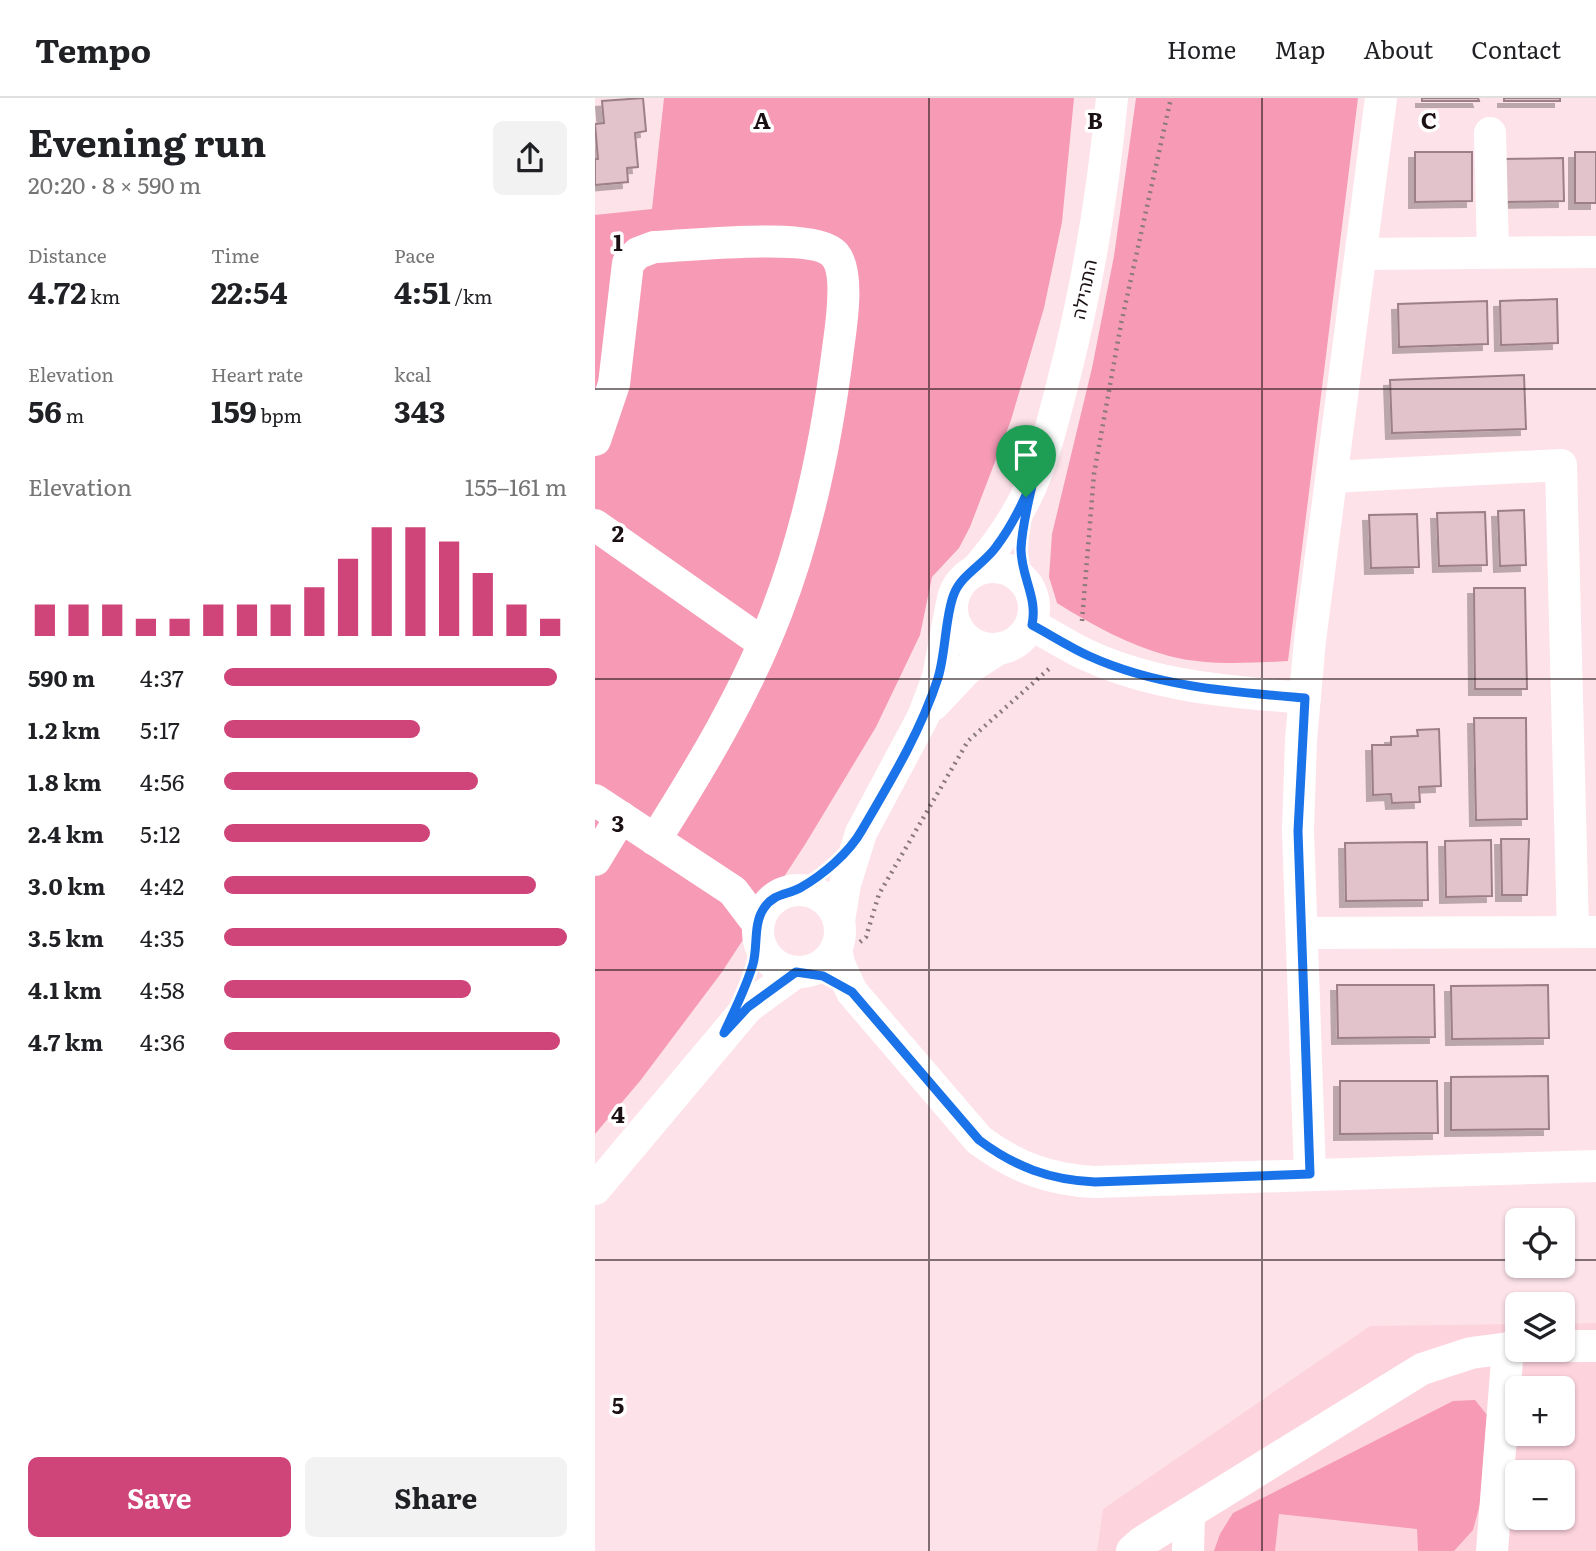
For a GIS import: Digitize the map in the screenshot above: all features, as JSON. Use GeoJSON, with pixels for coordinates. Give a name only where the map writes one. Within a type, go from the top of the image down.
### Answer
{"type":"FeatureCollection","features":[{"type":"Feature","properties":{"kind":"street","name":"התהילה"},"geometry":{"type":"LineString","coordinates":[[977,569],[1007,529],[1034,477],[1052,425],[1080,304],[1105,173],[1112,98]]}},
{"type":"Feature","properties":{"kind":"street"},"geometry":{"type":"LineString","coordinates":[[1310,1174],[1298,831],[1305,698],[1381,98]]}},
{"type":"Feature","properties":{"kind":"street"},"geometry":{"type":"LineString","coordinates":[[1490,133],[1493,252]]}},
{"type":"Feature","properties":{"kind":"street"},"geometry":{"type":"LineString","coordinates":[[595,440],[614,384],[628,263],[638,253],[653,247],[796,241],[823,246],[837,256],[842,275],[843,308],[832,392],[815,481],[796,557],[764,643],[713,747],[656,840]]}},
{"type":"Feature","properties":{"kind":"street"},"geometry":{"type":"LineString","coordinates":[[1361,254],[1596,252]]}},
{"type":"Feature","properties":{"kind":"street"},"geometry":{"type":"LineString","coordinates":[[1302,933],[1584,932],[1561,465],[1332,477]]}},
{"type":"Feature","properties":{"kind":"street","name":"התהילה"},"geometry":{"type":"LineString","coordinates":[[1026,583],[1021,551],[1034,477]]}},
{"type":"Feature","properties":{"kind":"street"},"geometry":{"type":"LineString","coordinates":[[595,524],[764,643]]}},
{"type":"Feature","properties":{"kind":"street"},"geometry":{"type":"LineString","coordinates":[[724,1033],[752,967],[764,908],[839,858],[860,833],[923,717],[946,647],[954,594],[965,577],[977,569],[1006,568],[1026,583],[1033,595],[1035,609],[1032,625],[1024,637],[998,649],[967,669],[923,717]]}},
{"type":"Feature","properties":{"kind":"street"},"geometry":{"type":"LineString","coordinates":[[951,608],[954,622],[962,635],[983,649],[998,649]]}},
{"type":"Feature","properties":{"kind":"street"},"geometry":{"type":"LineString","coordinates":[[1032,625],[1073,648],[1130,671],[1183,685],[1305,698]]}},
{"type":"Feature","properties":{"kind":"street"},"geometry":{"type":"LineString","coordinates":[[595,800],[727,888],[743,903],[767,958],[777,966],[801,972]]}},
{"type":"Feature","properties":{"kind":"street"},"geometry":{"type":"LineString","coordinates":[[595,860],[621,817]]}},
{"type":"Feature","properties":{"kind":"street"},"geometry":{"type":"LineString","coordinates":[[842,957],[845,884],[860,833]]}},
{"type":"Feature","properties":{"kind":"street"},"geometry":{"type":"LineString","coordinates":[[727,888],[811,891],[824,898],[842,957],[979,1140],[1000,1156],[1036,1173],[1063,1181],[1095,1182],[1596,1166]]}},
{"type":"Feature","properties":{"kind":"street"},"geometry":{"type":"LineString","coordinates":[[595,1189],[748,1007],[801,972],[842,957]]}},
{"type":"Feature","properties":{"kind":"street"},"geometry":{"type":"LineString","coordinates":[[1575,1346],[1596,1346]]}},
{"type":"Feature","properties":{"kind":"street"},"geometry":{"type":"LineString","coordinates":[[1132,1551],[1422,1369],[1471,1353],[1505,1349]]}},
{"type":"Feature","properties":{"kind":"street"},"geometry":{"type":"LineString","coordinates":[[1492,1551],[1512,1362]]}},
{"type":"Feature","properties":{"kind":"street"},"geometry":{"type":"LineString","coordinates":[[1188,1551],[1189,1513]]}},
{"type":"Feature","properties":{"kind":"path"},"geometry":{"type":"LineString","coordinates":[[842,957],[866,937],[879,894],[968,741],[1073,648],[1085,599],[1094,474],[1124,312],[1171,98]]}},
{"type":"Feature","properties":{"kind":"shaded area"},"geometry":{"type":"Polygon","coordinates":[[[664,98],[1074,98],[1062,222],[1044,308],[1011,420],[970,527],[959,548],[932,577],[920,635],[876,727],[806,843],[722,972],[640,1081],[595,1134],[595,215],[652,209],[664,98]]]}},
{"type":"Feature","properties":{"kind":"shaded area"},"geometry":{"type":"Polygon","coordinates":[[[1136,98],[1358,98],[1288,661],[1213,663],[1154,651],[1111,634],[1057,603],[1049,577],[1052,534],[1092,368],[1114,256],[1136,98]]]}},
{"type":"Feature","properties":{"kind":"shaded area"},"geometry":{"type":"Polygon","coordinates":[[[1596,1323],[1596,1551],[1097,1551],[1103,1509],[1370,1326],[1505,1324],[1505,1362],[1575,1362],[1575,1324],[1596,1323]]]}},
{"type":"Feature","properties":{"kind":"shaded area"},"geometry":{"type":"Polygon","coordinates":[[[1475,1400],[1487,1415],[1480,1504],[1473,1530],[1454,1551],[1418,1551],[1417,1529],[1279,1514],[1275,1551],[1214,1551],[1220,1534],[1233,1513],[1453,1401],[1475,1400]]]}},
{"type":"Feature","properties":{"kind":"building"},"geometry":{"type":"Polygon","coordinates":[[[643,98],[646,131],[635,133],[638,167],[627,168],[628,182],[595,185],[595,159],[598,159],[595,124],[604,123],[602,101],[643,98]]]}},
{"type":"Feature","properties":{"kind":"building"},"geometry":{"type":"Polygon","coordinates":[[[1422,98],[1478,98],[1479,101],[1422,101],[1422,98]]]}},
{"type":"Feature","properties":{"kind":"building"},"geometry":{"type":"Polygon","coordinates":[[[1504,98],[1560,98],[1560,101],[1504,101],[1504,98]]]}},
{"type":"Feature","properties":{"kind":"building"},"geometry":{"type":"Polygon","coordinates":[[[1415,152],[1472,152],[1472,201],[1415,202],[1415,152]]]}},
{"type":"Feature","properties":{"kind":"building"},"geometry":{"type":"Polygon","coordinates":[[[1575,152],[1596,152],[1596,203],[1575,203],[1575,152]]]}},
{"type":"Feature","properties":{"kind":"building"},"geometry":{"type":"Polygon","coordinates":[[[1563,158],[1564,201],[1505,202],[1504,159],[1563,158]]]}},
{"type":"Feature","properties":{"kind":"building"},"geometry":{"type":"Polygon","coordinates":[[[1557,299],[1558,343],[1501,345],[1500,301],[1557,299]]]}},
{"type":"Feature","properties":{"kind":"building"},"geometry":{"type":"Polygon","coordinates":[[[1487,301],[1488,344],[1399,347],[1398,304],[1487,301]]]}},
{"type":"Feature","properties":{"kind":"building"},"geometry":{"type":"Polygon","coordinates":[[[1524,375],[1526,429],[1392,433],[1390,380],[1524,375]]]}},
{"type":"Feature","properties":{"kind":"building"},"geometry":{"type":"Polygon","coordinates":[[[1524,510],[1526,565],[1500,566],[1498,511],[1524,510]]]}},
{"type":"Feature","properties":{"kind":"building"},"geometry":{"type":"Polygon","coordinates":[[[1485,512],[1487,565],[1439,566],[1437,513],[1485,512]]]}},
{"type":"Feature","properties":{"kind":"building"},"geometry":{"type":"Polygon","coordinates":[[[1417,514],[1419,567],[1371,568],[1369,515],[1417,514]]]}},
{"type":"Feature","properties":{"kind":"building"},"geometry":{"type":"Polygon","coordinates":[[[1474,588],[1525,588],[1527,689],[1475,689],[1474,588]]]}},
{"type":"Feature","properties":{"kind":"building"},"geometry":{"type":"Polygon","coordinates":[[[1474,718],[1526,718],[1527,819],[1476,820],[1474,718]]]}},
{"type":"Feature","properties":{"kind":"building"},"geometry":{"type":"Polygon","coordinates":[[[1439,729],[1441,786],[1419,787],[1420,802],[1392,803],[1391,794],[1373,795],[1372,745],[1391,745],[1391,737],[1418,736],[1417,730],[1439,729]]]}},
{"type":"Feature","properties":{"kind":"building"},"geometry":{"type":"Polygon","coordinates":[[[1501,839],[1529,839],[1527,895],[1502,895],[1501,839]]]}},
{"type":"Feature","properties":{"kind":"building"},"geometry":{"type":"Polygon","coordinates":[[[1491,840],[1492,896],[1446,897],[1445,841],[1491,840]]]}},
{"type":"Feature","properties":{"kind":"building"},"geometry":{"type":"Polygon","coordinates":[[[1427,842],[1428,900],[1346,901],[1345,843],[1427,842]]]}},
{"type":"Feature","properties":{"kind":"building"},"geometry":{"type":"Polygon","coordinates":[[[1337,985],[1434,985],[1435,1037],[1338,1038],[1337,985]]]}},
{"type":"Feature","properties":{"kind":"building"},"geometry":{"type":"Polygon","coordinates":[[[1548,985],[1549,1038],[1452,1039],[1451,986],[1548,985]]]}},
{"type":"Feature","properties":{"kind":"building"},"geometry":{"type":"Polygon","coordinates":[[[1548,1076],[1549,1129],[1451,1130],[1451,1077],[1548,1076]]]}},
{"type":"Feature","properties":{"kind":"building"},"geometry":{"type":"Polygon","coordinates":[[[1340,1081],[1437,1081],[1438,1133],[1340,1134],[1340,1081]]]}},
{"type":"Feature","properties":{"kind":"route"},"geometry":{"type":"LineString","coordinates":[[1034,477],[1021,551],[1026,583],[1033,595],[1035,609],[1032,625],[1089,656],[1130,671],[1183,685],[1305,698],[1298,831],[1310,1174],[1095,1182],[1063,1181],[1036,1173],[1000,1156],[979,1140],[852,992],[823,976],[796,972],[748,1007],[724,1033],[752,967],[759,941],[758,920],[764,908],[773,898],[798,890],[814,879],[839,858],[860,833],[923,717],[946,647],[954,594],[965,577],[977,569],[996,547],[1026,497],[1034,477]]}}]}
